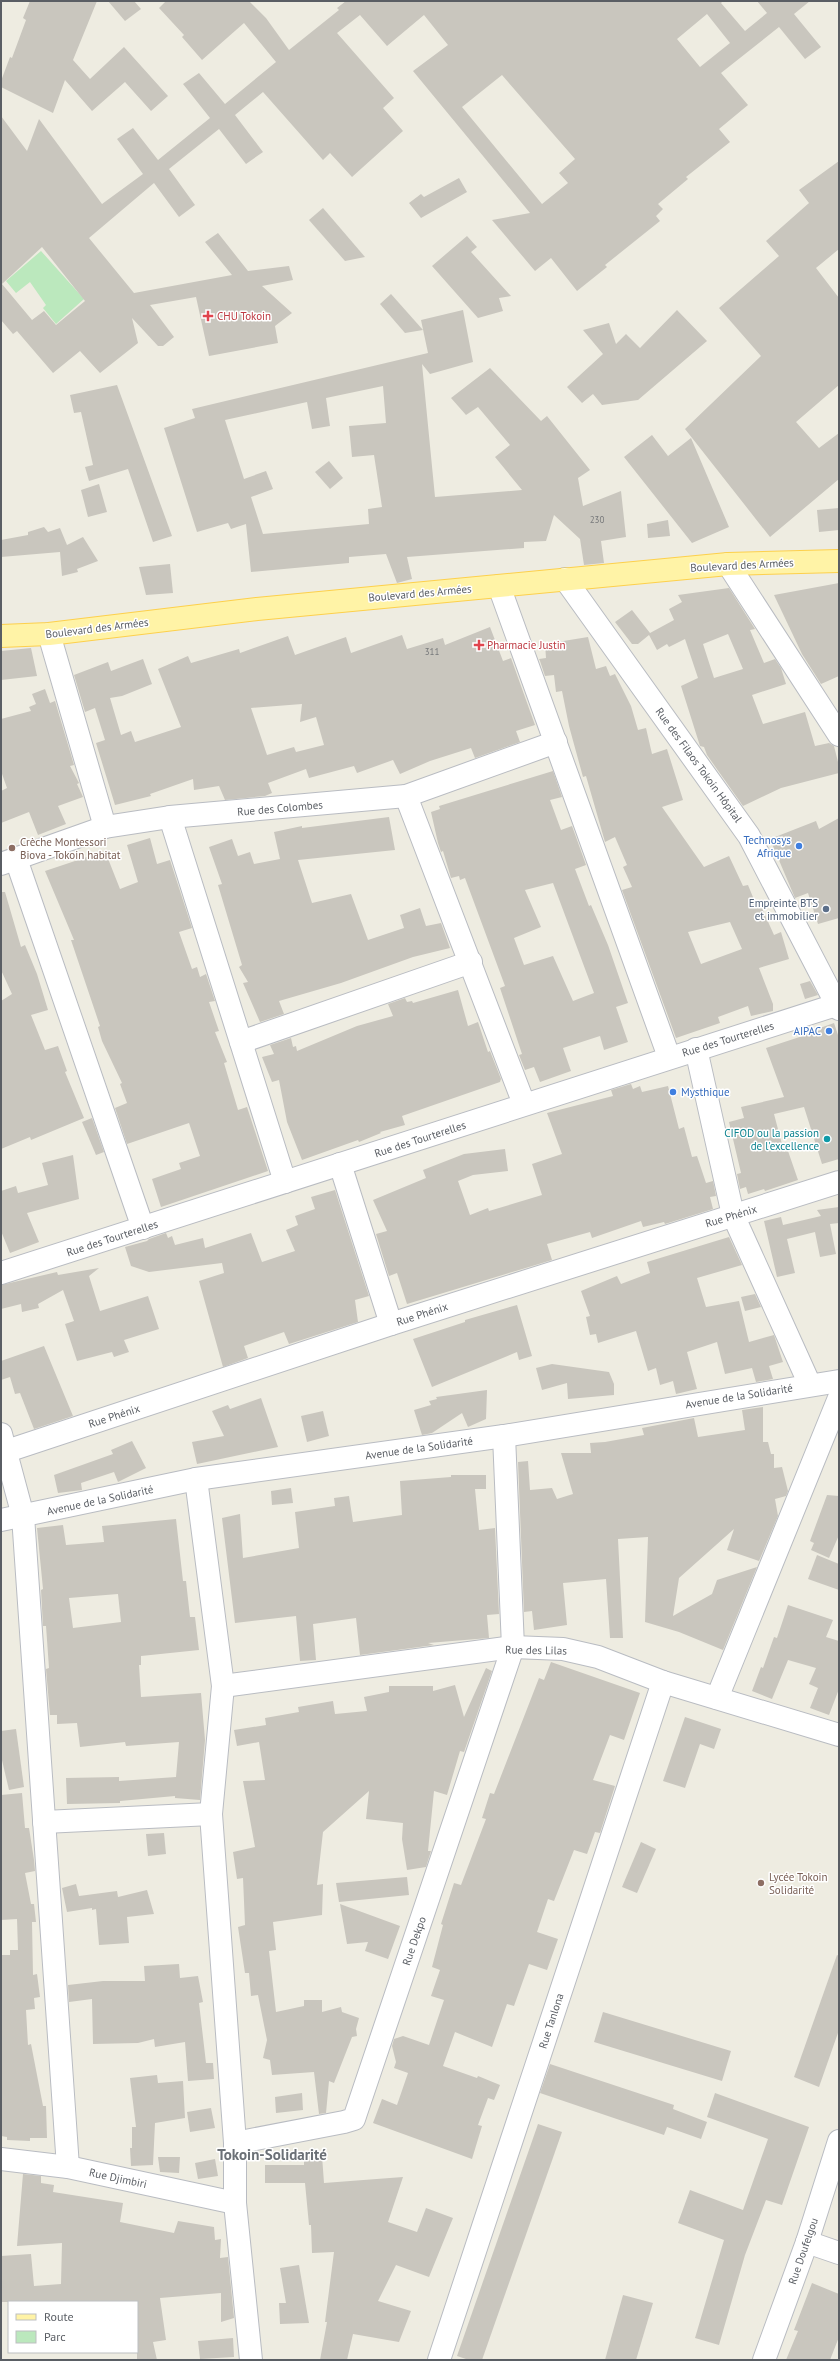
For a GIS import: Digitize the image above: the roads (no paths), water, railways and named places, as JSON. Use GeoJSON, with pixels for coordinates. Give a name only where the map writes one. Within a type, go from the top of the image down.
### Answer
{"type":"FeatureCollection","features":[{"type":"Feature","properties":{"kind":"main road","name":"Boulevard des Armées"},"geometry":{"type":"LineString","coordinates":[[1,636],[49,634],[257,609],[728,564],[839,561]]}},
{"type":"Feature","properties":{"kind":"street"},"geometry":{"type":"LineString","coordinates":[[728,564],[839,735]]}},
{"type":"Feature","properties":{"kind":"street","name":"Rue des Filaos Tokoin Hôpital"},"geometry":{"type":"LineString","coordinates":[[565,579],[749,836],[838,1006]]}},
{"type":"Feature","properties":{"kind":"street"},"geometry":{"type":"LineString","coordinates":[[499,586],[669,1057]]}},
{"type":"Feature","properties":{"kind":"street"},"geometry":{"type":"LineString","coordinates":[[49,634],[105,827]]}},
{"type":"Feature","properties":{"kind":"street","name":"Rue des Colombes"},"geometry":{"type":"LineString","coordinates":[[8,861],[105,827],[170,817],[406,796],[556,742]]}},
{"type":"Feature","properties":{"kind":"street"},"geometry":{"type":"LineString","coordinates":[[406,796],[471,962],[524,1104]]}},
{"type":"Feature","properties":{"kind":"street"},"geometry":{"type":"LineString","coordinates":[[170,817],[285,1182]]}},
{"type":"Feature","properties":{"kind":"street"},"geometry":{"type":"LineString","coordinates":[[8,861],[143,1228]]}},
{"type":"Feature","properties":{"kind":"street"},"geometry":{"type":"LineString","coordinates":[[241,1042],[471,962]]}},
{"type":"Feature","properties":{"kind":"street","name":"Rue des Tourterelles"},"geometry":{"type":"LineString","coordinates":[[1,1273],[669,1057],[838,1006]]}},
{"type":"Feature","properties":{"kind":"street"},"geometry":{"type":"LineString","coordinates":[[696,1049],[733,1215],[810,1385]]}},
{"type":"Feature","properties":{"kind":"street"},"geometry":{"type":"LineString","coordinates":[[340,1164],[391,1324]]}},
{"type":"Feature","properties":{"kind":"street","name":"Rue Phénix"},"geometry":{"type":"LineString","coordinates":[[4,1443],[391,1324],[839,1182]]}},
{"type":"Feature","properties":{"kind":"street","name":"Avenue de la Solidarité"},"geometry":{"type":"LineString","coordinates":[[1,1520],[196,1479],[504,1436],[839,1381]]}},
{"type":"Feature","properties":{"kind":"street"},"geometry":{"type":"LineString","coordinates":[[717,1698],[839,1398]]}},
{"type":"Feature","properties":{"kind":"street"},"geometry":{"type":"LineString","coordinates":[[504,1436],[513,1647]]}},
{"type":"Feature","properties":{"kind":"street"},"geometry":{"type":"LineString","coordinates":[[4,1443],[23,1516],[68,2167]]}},
{"type":"Feature","properties":{"kind":"street"},"geometry":{"type":"LineString","coordinates":[[196,1479],[223,1686],[210,1814],[235,2143],[235,2203],[251,2360]]}},
{"type":"Feature","properties":{"kind":"street","name":"Rue des Lilas"},"geometry":{"type":"LineString","coordinates":[[223,1686],[513,1647],[579,1652],[663,1682],[839,1735]]}},
{"type":"Feature","properties":{"kind":"street","name":"Rue Dekpo"},"geometry":{"type":"LineString","coordinates":[[235,2143],[354,2119],[513,1647]]}},
{"type":"Feature","properties":{"kind":"street","name":"Rue Tanlona"},"geometry":{"type":"LineString","coordinates":[[439,2360],[663,1682]]}},
{"type":"Feature","properties":{"kind":"street"},"geometry":{"type":"LineString","coordinates":[[44,1822],[210,1814]]}},
{"type":"Feature","properties":{"kind":"street","name":"Rue Doufelgou"},"geometry":{"type":"LineString","coordinates":[[764,2360],[807,2242],[839,2141]]}},
{"type":"Feature","properties":{"kind":"street","name":"Rue Djimbiri"},"geometry":{"type":"LineString","coordinates":[[1,2158],[68,2167],[235,2203]]}},
{"type":"Feature","properties":{"kind":"street"},"geometry":{"type":"LineString","coordinates":[[807,2242],[839,2253]]}},
{"type":"Feature","properties":{"kind":"place","name":"CHU Tokoin"},"geometry":{"type":"Point","coordinates":[208,316]}},
{"type":"Feature","properties":{"kind":"place","name":"Pharmacie Justin"},"geometry":{"type":"Point","coordinates":[479,645]}},
{"type":"Feature","properties":{"kind":"place","name":"Technosys Afrique"},"geometry":{"type":"Point","coordinates":[799,846]}},
{"type":"Feature","properties":{"kind":"place","name":"Crèche Montessori Biova - Tokoin habitat"},"geometry":{"type":"Point","coordinates":[12,848]}},
{"type":"Feature","properties":{"kind":"place","name":"Empreinte BTS et immobilier"},"geometry":{"type":"Point","coordinates":[826,909]}},
{"type":"Feature","properties":{"kind":"place","name":"AIPAC"},"geometry":{"type":"Point","coordinates":[829,1031]}},
{"type":"Feature","properties":{"kind":"place","name":"Mysthique"},"geometry":{"type":"Point","coordinates":[673,1092]}},
{"type":"Feature","properties":{"kind":"place","name":"CIFOD ou la passion de l'excellence"},"geometry":{"type":"Point","coordinates":[827,1139]}},
{"type":"Feature","properties":{"kind":"place","name":"Lycée Tokoin Solidarité"},"geometry":{"type":"Point","coordinates":[761,1883]}},
{"type":"Feature","properties":{"kind":"district","name":"Tokoin-Solidarité"},"geometry":{"type":"Point","coordinates":[272,2155]}}]}
